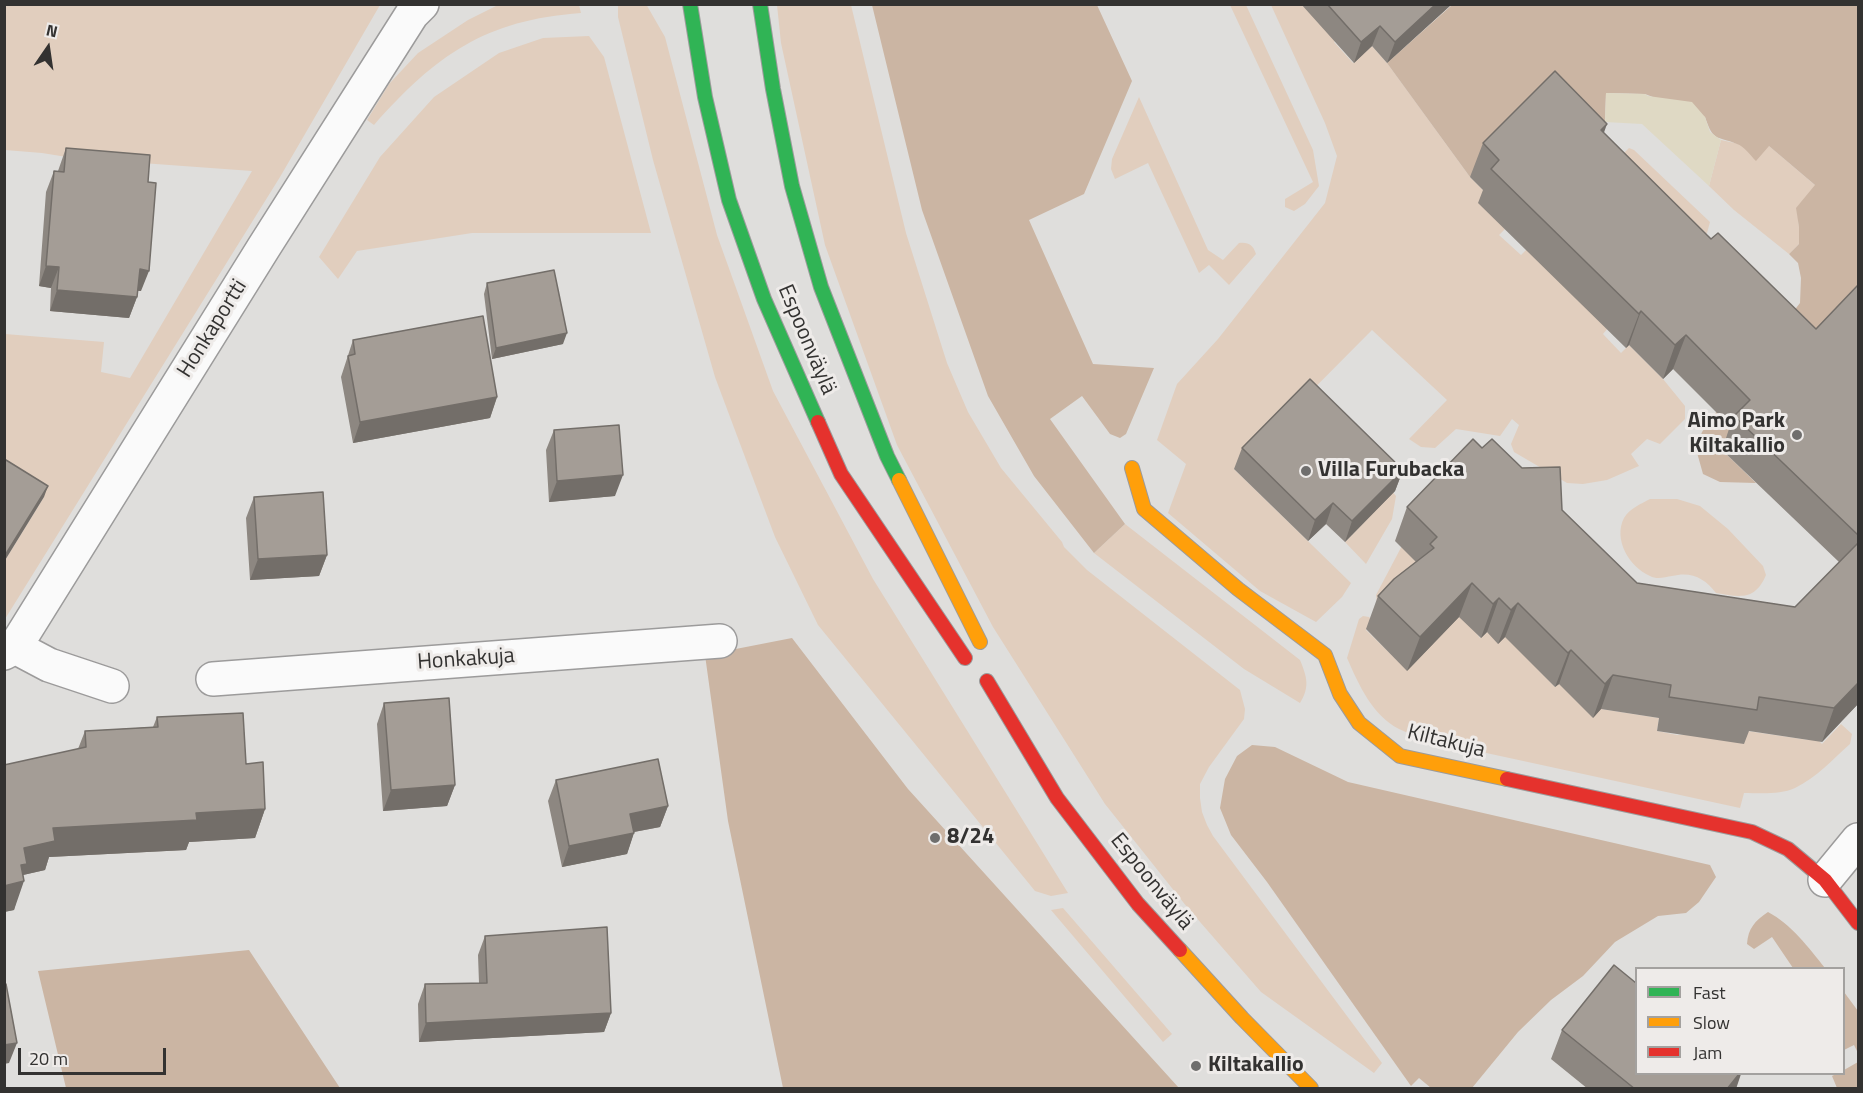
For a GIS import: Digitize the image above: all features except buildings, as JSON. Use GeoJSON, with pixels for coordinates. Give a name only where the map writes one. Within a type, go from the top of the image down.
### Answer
{"type":"FeatureCollection","features":[{"type":"Feature","properties":{"kind":"main road","name":"Espoonväylä"},"geometry":{"type":"LineString","coordinates":[[690,4],[705,97],[729,200],[764,299],[842,474],[965,658]]}},
{"type":"Feature","properties":{"kind":"main road","name":"Espoonväylä"},"geometry":{"type":"LineString","coordinates":[[760,4],[773,89],[792,186],[821,287],[887,456],[980,642]]}},
{"type":"Feature","properties":{"kind":"main road","name":"Kiltakuja"},"geometry":{"type":"LineString","coordinates":[[1132,468],[1144,508],[1238,589],[1325,655],[1340,694],[1359,723],[1400,756],[1752,832],[1788,849],[1825,880]]}},
{"type":"Feature","properties":{"kind":"main road","name":"Espoonväylä"},"geometry":{"type":"LineString","coordinates":[[987,681],[1057,798],[1138,904],[1242,1018],[1311,1089]]}},
{"type":"Feature","properties":{"kind":"main road"},"geometry":{"type":"LineString","coordinates":[[1825,880],[1858,923]]}},
{"type":"Feature","properties":{"kind":"street","name":"Honkaportti"},"geometry":{"type":"LineString","coordinates":[[10,650],[412,14],[422,4]]}},
{"type":"Feature","properties":{"kind":"street","name":"Honkakuja"},"geometry":{"type":"LineString","coordinates":[[213,678],[720,641]]}},
{"type":"Feature","properties":{"kind":"street"},"geometry":{"type":"LineString","coordinates":[[10,650],[112,686]]}},
{"type":"Feature","properties":{"kind":"street"},"geometry":{"type":"LineString","coordinates":[[1825,880],[1858,840]]}},
{"type":"Feature","properties":{"kind":"shaded area"},"geometry":{"type":"Polygon","coordinates":[[[646,4],[665,37],[717,235],[773,391],[873,579],[1068,893],[1051,896],[1035,891],[818,625],[775,537],[715,377],[653,160],[618,17],[618,5],[646,4]]]}},
{"type":"Feature","properties":{"kind":"shaded area"},"geometry":{"type":"Polygon","coordinates":[[[5,5],[380,5],[280,177],[5,619],[4,562],[44,497],[5,473],[5,334],[104,342],[101,372],[130,378],[252,171],[73,158],[5,150],[5,5]]]}},
{"type":"Feature","properties":{"kind":"shaded area"},"geometry":{"type":"Polygon","coordinates":[[[498,5],[579,5],[581,13],[547,17],[517,24],[465,45],[419,79],[374,125],[367,120],[389,84],[418,53],[468,20],[498,5]]]}},
{"type":"Feature","properties":{"kind":"shaded area"},"geometry":{"type":"Polygon","coordinates":[[[777,5],[851,5],[906,233],[947,363],[968,412],[1001,468],[1064,547],[1087,570],[1240,690],[1245,709],[1244,719],[1209,767],[1200,784],[1202,812],[1213,836],[1382,1063],[1374,1073],[1261,992],[1187,907],[1105,804],[993,627],[897,445],[825,245],[781,43],[777,5]]]}},
{"type":"Feature","properties":{"kind":"shaded area"},"geometry":{"type":"Polygon","coordinates":[[[872,5],[1097,5],[1132,81],[1084,194],[1029,220],[1093,364],[1154,368],[1126,434],[1120,438],[1110,434],[1082,396],[1050,419],[1125,524],[1094,553],[1034,476],[988,396],[922,210],[872,5]]]}},
{"type":"Feature","properties":{"kind":"shaded area"},"geometry":{"type":"Polygon","coordinates":[[[1230,5],[1246,5],[1313,150],[1319,186],[1305,204],[1294,211],[1285,207],[1285,199],[1313,182],[1230,5]]]}},
{"type":"Feature","properties":{"kind":"shaded area"},"geometry":{"type":"Polygon","coordinates":[[[1271,5],[1301,5],[1345,31],[1334,42],[1353,63],[1372,46],[1387,63],[1470,177],[1487,194],[1505,229],[1499,235],[1521,255],[1527,249],[1608,328],[1603,334],[1621,353],[1629,345],[1663,379],[1685,406],[1685,419],[1660,444],[1647,439],[1631,454],[1639,466],[1607,480],[1583,484],[1567,483],[1514,452],[1511,444],[1519,425],[1512,419],[1500,436],[1456,429],[1435,448],[1421,447],[1409,439],[1447,400],[1372,330],[1234,469],[1351,583],[1342,597],[1316,622],[1260,591],[1168,513],[1186,464],[1157,440],[1177,384],[1218,339],[1325,203],[1337,156],[1325,123],[1271,5]]]}},
{"type":"Feature","properties":{"kind":"shaded area"},"geometry":{"type":"Polygon","coordinates":[[[1452,5],[1858,5],[1858,306],[1722,450],[1756,483],[1720,482],[1703,474],[1696,449],[1702,432],[1724,401],[1800,303],[1801,278],[1798,263],[1789,254],[1799,244],[1796,208],[1815,185],[1769,146],[1756,161],[1740,145],[1716,137],[1705,117],[1645,94],[1606,93],[1605,122],[1542,105],[1470,177],[1387,63],[1452,5]]]}},
{"type":"Feature","properties":{"kind":"shaded area"},"geometry":{"type":"Polygon","coordinates":[[[589,36],[604,57],[651,233],[472,233],[357,251],[338,279],[319,257],[380,157],[434,97],[499,53],[543,38],[589,36]]]}},
{"type":"Feature","properties":{"kind":"shaded area"},"geometry":{"type":"Polygon","coordinates":[[[1139,97],[1208,250],[1223,260],[1239,243],[1252,246],[1255,251],[1256,254],[1229,285],[1209,265],[1199,273],[1148,163],[1115,179],[1111,169],[1112,159],[1139,97]]]}},
{"type":"Feature","properties":{"kind":"shaded area"},"geometry":{"type":"Polygon","coordinates":[[[1721,140],[1769,146],[1816,186],[1797,208],[1799,244],[1789,254],[1734,210],[1709,186],[1721,140]]]}},
{"type":"Feature","properties":{"kind":"shaded area"},"geometry":{"type":"Polygon","coordinates":[[[1629,148],[1634,150],[1710,222],[1707,233],[1683,257],[1601,176],[1629,148]]]}},
{"type":"Feature","properties":{"kind":"shaded area"},"geometry":{"type":"Polygon","coordinates":[[[1377,473],[1396,496],[1392,519],[1366,564],[1345,542],[1376,510],[1377,473]]]}},
{"type":"Feature","properties":{"kind":"shaded area"},"geometry":{"type":"Polygon","coordinates":[[[1650,499],[1677,499],[1700,506],[1728,529],[1763,566],[1766,575],[1762,583],[1752,593],[1732,596],[1716,593],[1707,583],[1691,575],[1655,578],[1642,572],[1625,552],[1620,535],[1624,518],[1629,512],[1650,499]]]}},
{"type":"Feature","properties":{"kind":"shaded area"},"geometry":{"type":"Polygon","coordinates":[[[1415,521],[1446,592],[1480,638],[1487,632],[1506,636],[1555,687],[1566,677],[1601,709],[1659,718],[1657,731],[1677,735],[1747,731],[1809,740],[1814,736],[1822,744],[1841,724],[1852,734],[1850,744],[1817,774],[1795,788],[1776,793],[1744,793],[1740,808],[1431,741],[1399,729],[1374,708],[1347,658],[1359,619],[1363,616],[1369,617],[1373,622],[1366,630],[1407,670],[1426,651],[1377,603],[1376,595],[1415,521]]]}},
{"type":"Feature","properties":{"kind":"shaded area"},"geometry":{"type":"Polygon","coordinates":[[[1125,524],[1300,660],[1306,682],[1300,703],[1244,669],[1094,553],[1125,524]]]}},
{"type":"Feature","properties":{"kind":"shaded area"},"geometry":{"type":"Polygon","coordinates":[[[792,638],[908,789],[1179,1088],[783,1088],[728,821],[705,655],[792,638]]]}},
{"type":"Feature","properties":{"kind":"shaded area"},"geometry":{"type":"Polygon","coordinates":[[[1252,745],[1275,747],[1348,782],[1710,865],[1716,877],[1699,902],[1686,913],[1658,916],[1615,942],[1583,976],[1551,1000],[1518,1032],[1472,1088],[1431,1088],[1419,1078],[1411,1086],[1267,882],[1231,835],[1220,808],[1225,779],[1237,756],[1252,745]]]}},
{"type":"Feature","properties":{"kind":"shaded area"},"geometry":{"type":"Polygon","coordinates":[[[1063,908],[1172,1034],[1163,1042],[1051,910],[1063,908]]]}},
{"type":"Feature","properties":{"kind":"shaded area"},"geometry":{"type":"Polygon","coordinates":[[[1768,912],[1776,917],[1792,930],[1824,967],[1792,967],[1772,937],[1754,949],[1747,944],[1753,925],[1768,912]]]}},
{"type":"Feature","properties":{"kind":"shaded area"},"geometry":{"type":"Polygon","coordinates":[[[249,950],[340,1088],[66,1088],[38,971],[249,950]]]}},
{"type":"Feature","properties":{"kind":"shaded area"},"geometry":{"type":"Polygon","coordinates":[[[1845,993],[1858,1011],[1858,1053],[1854,1045],[1845,1050],[1845,993]]]}},
{"type":"Feature","properties":{"kind":"shaded area"},"geometry":{"type":"Polygon","coordinates":[[[1858,1062],[1858,1088],[1837,1088],[1832,1076],[1845,1075],[1845,1069],[1858,1062]]]}},
{"type":"Feature","properties":{"kind":"sand"},"geometry":{"type":"Polygon","coordinates":[[[1606,93],[1645,94],[1692,102],[1705,117],[1710,132],[1721,140],[1709,186],[1642,124],[1605,122],[1606,93]]]}},
{"type":"Feature","properties":{"kind":"traffic: fast"},"geometry":{"type":"LineString","coordinates":[[690,4],[705,97],[729,200],[764,299],[818,422]]}},
{"type":"Feature","properties":{"kind":"traffic: fast"},"geometry":{"type":"LineString","coordinates":[[760,4],[773,89],[792,186],[821,287],[887,456],[899,480]]}},
{"type":"Feature","properties":{"kind":"traffic: slow"},"geometry":{"type":"LineString","coordinates":[[1132,468],[1144,509],[1238,589],[1325,655],[1340,694],[1359,723],[1400,756],[1507,779]]}},
{"type":"Feature","properties":{"kind":"traffic: slow"},"geometry":{"type":"LineString","coordinates":[[899,480],[980,642]]}},
{"type":"Feature","properties":{"kind":"traffic: slow"},"geometry":{"type":"LineString","coordinates":[[1180,950],[1242,1018],[1311,1088]]}},
{"type":"Feature","properties":{"kind":"traffic: jam"},"geometry":{"type":"LineString","coordinates":[[818,422],[841,474],[965,658]]}},
{"type":"Feature","properties":{"kind":"traffic: jam"},"geometry":{"type":"LineString","coordinates":[[987,681],[1057,798],[1138,904],[1180,950]]}},
{"type":"Feature","properties":{"kind":"traffic: jam"},"geometry":{"type":"LineString","coordinates":[[1507,779],[1752,832],[1788,849],[1825,880],[1858,923]]}},
{"type":"Feature","properties":{"kind":"place","name":"Aimo Park Kiltakallio"},"geometry":{"type":"Point","coordinates":[1797,435]}},
{"type":"Feature","properties":{"kind":"place","name":"Villa Furubacka"},"geometry":{"type":"Point","coordinates":[1306,471]}},
{"type":"Feature","properties":{"kind":"place","name":"8/24"},"geometry":{"type":"Point","coordinates":[935,838]}},
{"type":"Feature","properties":{"kind":"place","name":"Kiltakallio"},"geometry":{"type":"Point","coordinates":[1196,1066]}}]}
